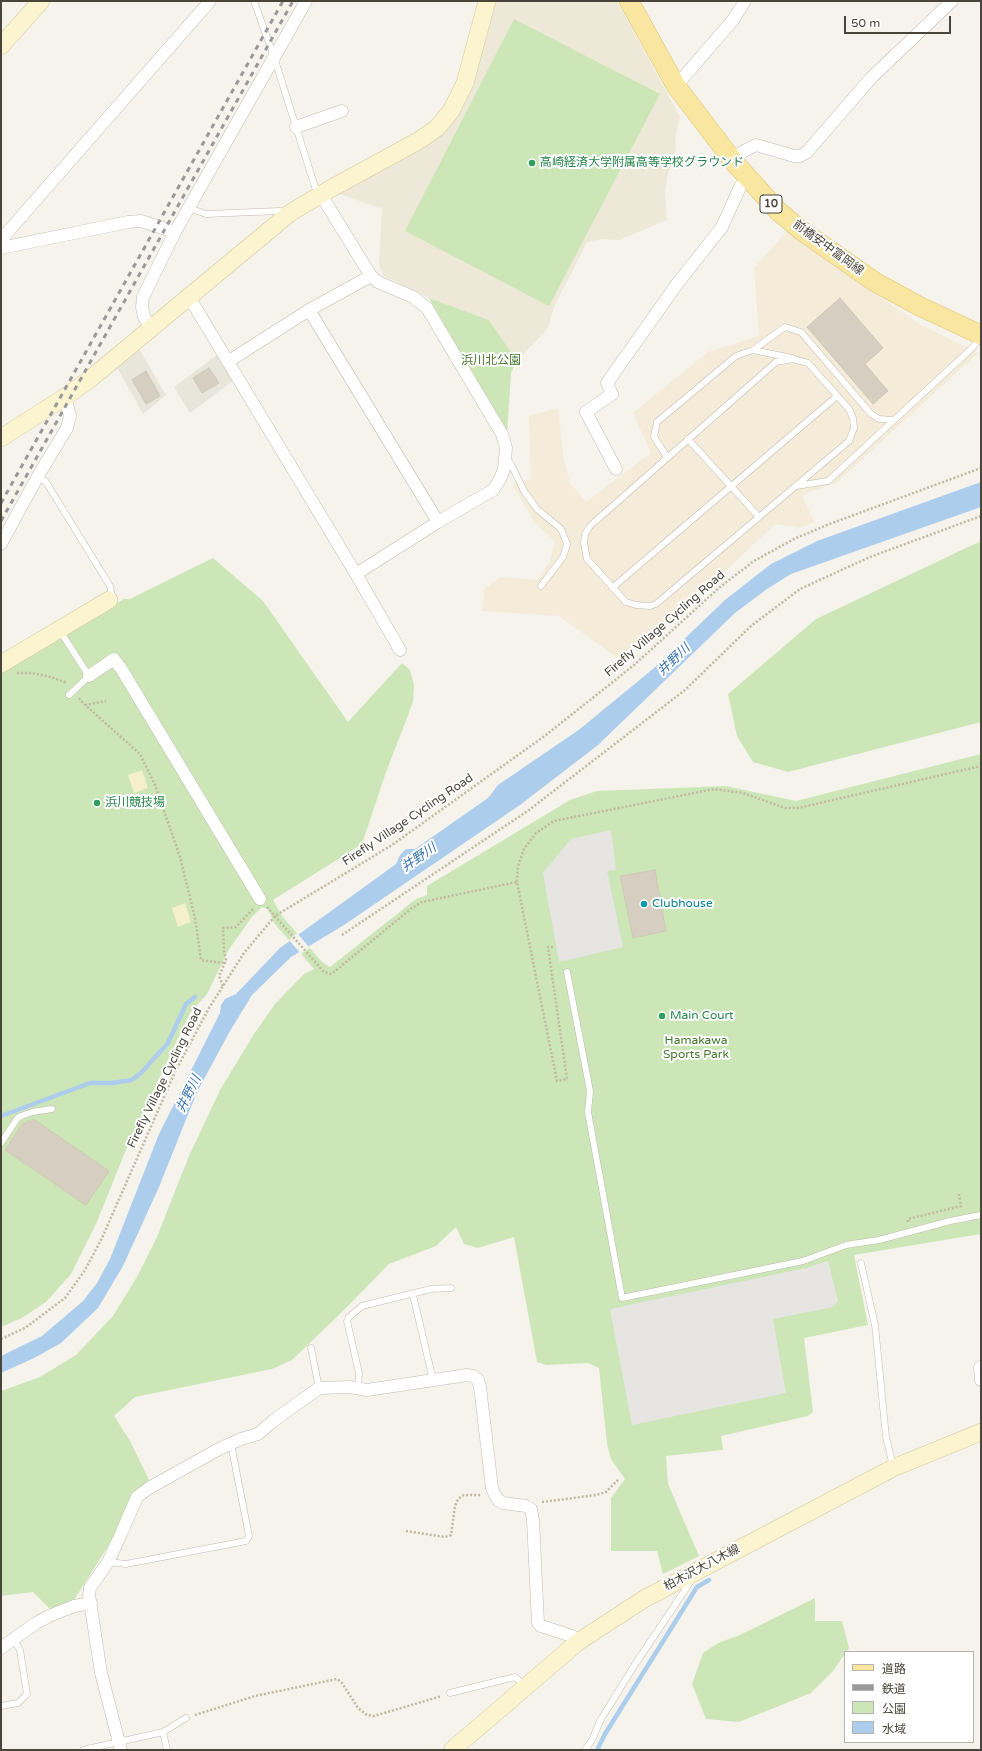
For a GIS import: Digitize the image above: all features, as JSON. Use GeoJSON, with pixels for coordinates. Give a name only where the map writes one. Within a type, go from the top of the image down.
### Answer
{"type":"FeatureCollection","features":[{"type":"Feature","properties":{"kind":"main road","name":"前橋安中富岡線"},"geometry":{"type":"LineString","coordinates":[[630,1],[676,86],[734,162],[778,211],[802,231],[875,282],[919,306],[981,336]]}},
{"type":"Feature","properties":{"kind":"street"},"geometry":{"type":"LineString","coordinates":[[1,46],[41,1]]}},
{"type":"Feature","properties":{"kind":"street"},"geometry":{"type":"LineString","coordinates":[[1,243],[6,234],[210,1]]}},
{"type":"Feature","properties":{"kind":"street"},"geometry":{"type":"LineString","coordinates":[[151,328],[144,317],[142,308],[143,297],[175,232],[306,1]]}},
{"type":"Feature","properties":{"kind":"street"},"geometry":{"type":"LineString","coordinates":[[1,438],[66,397],[290,213],[330,189],[418,141],[437,128],[451,111],[465,84],[487,1]]}},
{"type":"Feature","properties":{"kind":"street"},"geometry":{"type":"LineString","coordinates":[[676,86],[733,20],[745,1]]}},
{"type":"Feature","properties":{"kind":"street"},"geometry":{"type":"LineString","coordinates":[[734,162],[742,152],[756,145],[794,156],[800,156],[807,152],[872,77],[952,1]]}},
{"type":"Feature","properties":{"kind":"street"},"geometry":{"type":"LineString","coordinates":[[296,127],[342,111]]}},
{"type":"Feature","properties":{"kind":"street"},"geometry":{"type":"LineString","coordinates":[[616,469],[586,412],[612,394],[607,383],[677,284],[722,226],[740,187],[748,178]]}},
{"type":"Feature","properties":{"kind":"street"},"geometry":{"type":"LineString","coordinates":[[321,195],[371,276],[378,282],[413,297],[427,308],[502,434],[506,448],[504,469],[493,490],[438,522],[356,574]]}},
{"type":"Feature","properties":{"kind":"street"},"geometry":{"type":"LineString","coordinates":[[1,248],[128,222],[141,221],[175,232]]}},
{"type":"Feature","properties":{"kind":"street"},"geometry":{"type":"LineString","coordinates":[[229,361],[309,310],[371,276]]}},
{"type":"Feature","properties":{"kind":"street"},"geometry":{"type":"LineString","coordinates":[[189,297],[229,361],[400,650]]}},
{"type":"Feature","properties":{"kind":"street"},"geometry":{"type":"LineString","coordinates":[[309,310],[438,522]]}},
{"type":"Feature","properties":{"kind":"street"},"geometry":{"type":"LineString","coordinates":[[1,544],[38,476],[67,428],[70,416],[66,397]]}},
{"type":"Feature","properties":{"kind":"street"},"geometry":{"type":"LineString","coordinates":[[6,670],[59,629],[109,600]]}},
{"type":"Feature","properties":{"kind":"street"},"geometry":{"type":"LineString","coordinates":[[89,676],[114,659],[260,899]]}},
{"type":"Feature","properties":{"kind":"street"},"geometry":{"type":"LineString","coordinates":[[980,1367],[981,1380]]}},
{"type":"Feature","properties":{"kind":"street"},"geometry":{"type":"LineString","coordinates":[[120,1746],[101,1673],[90,1588],[108,1562],[137,1497],[149,1488],[230,1444],[258,1434],[273,1420],[319,1388],[349,1387],[358,1389],[374,1389],[467,1375],[473,1376],[478,1380],[492,1488],[498,1500],[503,1503],[526,1506],[531,1509],[533,1520],[538,1623],[541,1626],[572,1636],[578,1642]]}},
{"type":"Feature","properties":{"kind":"street","name":"柏木沢大八木線"},"geometry":{"type":"LineString","coordinates":[[452,1750],[578,1642],[644,1599],[894,1468],[981,1432]]}},
{"type":"Feature","properties":{"kind":"street"},"geometry":{"type":"LineString","coordinates":[[1,1648],[36,1623],[49,1616],[74,1606],[91,1603]]}},
{"type":"Feature","properties":{"kind":"lane"},"geometry":{"type":"LineString","coordinates":[[254,1],[274,57],[315,187],[321,195]]}},
{"type":"Feature","properties":{"kind":"lane"},"geometry":{"type":"LineString","coordinates":[[189,208],[206,214],[279,211],[290,213]]}},
{"type":"Feature","properties":{"kind":"lane"},"geometry":{"type":"LineString","coordinates":[[667,457],[654,437],[658,422],[736,356],[753,350],[785,327],[800,332],[871,414],[879,419],[893,420]]}},
{"type":"Feature","properties":{"kind":"lane"},"geometry":{"type":"LineString","coordinates":[[795,487],[828,481],[971,349],[981,336]]}},
{"type":"Feature","properties":{"kind":"lane"},"geometry":{"type":"LineString","coordinates":[[753,350],[793,359],[808,363],[849,409],[853,418],[854,428],[849,441],[656,604],[650,606],[636,605],[626,602],[587,559],[584,543],[585,534],[590,526],[776,362],[793,359]]}},
{"type":"Feature","properties":{"kind":"lane"},"geometry":{"type":"LineString","coordinates":[[612,588],[837,396]]}},
{"type":"Feature","properties":{"kind":"lane"},"geometry":{"type":"LineString","coordinates":[[688,439],[758,517]]}},
{"type":"Feature","properties":{"kind":"lane"},"geometry":{"type":"LineString","coordinates":[[506,457],[524,491],[537,509],[561,529],[567,544],[563,557],[541,586]]}},
{"type":"Feature","properties":{"kind":"lane"},"geometry":{"type":"LineString","coordinates":[[38,476],[46,482],[110,586],[112,596],[109,600]]}},
{"type":"Feature","properties":{"kind":"lane"},"geometry":{"type":"LineString","coordinates":[[59,629],[89,676],[69,695]]}},
{"type":"Feature","properties":{"kind":"lane"},"geometry":{"type":"LineString","coordinates":[[567,972],[590,1090],[588,1112],[622,1298],[803,1261],[846,1245],[879,1240],[950,1221],[981,1215]]}},
{"type":"Feature","properties":{"kind":"lane"},"geometry":{"type":"LineString","coordinates":[[1,1142],[17,1119],[21,1116],[32,1112],[52,1109]]}},
{"type":"Feature","properties":{"kind":"lane"},"geometry":{"type":"LineString","coordinates":[[861,1263],[875,1325],[886,1437],[894,1468]]}},
{"type":"Feature","properties":{"kind":"lane"},"geometry":{"type":"LineString","coordinates":[[358,1389],[359,1373],[347,1321],[349,1317],[362,1306],[431,1290],[451,1288]]}},
{"type":"Feature","properties":{"kind":"lane"},"geometry":{"type":"LineString","coordinates":[[413,1295],[433,1380]]}},
{"type":"Feature","properties":{"kind":"lane"},"geometry":{"type":"LineString","coordinates":[[311,1348],[319,1388]]}},
{"type":"Feature","properties":{"kind":"lane"},"geometry":{"type":"LineString","coordinates":[[108,1562],[126,1564],[246,1541],[249,1536],[230,1444]]}},
{"type":"Feature","properties":{"kind":"lane"},"geometry":{"type":"LineString","coordinates":[[585,1750],[592,1740],[600,1721],[634,1666],[686,1587],[700,1569]]}},
{"type":"Feature","properties":{"kind":"lane"},"geometry":{"type":"LineString","coordinates":[[1,1706],[18,1703],[27,1694],[20,1650],[14,1640]]}},
{"type":"Feature","properties":{"kind":"lane"},"geometry":{"type":"LineString","coordinates":[[450,1693],[515,1677],[525,1686]]}},
{"type":"Feature","properties":{"kind":"lane"},"geometry":{"type":"LineString","coordinates":[[83,1750],[120,1746],[163,1732],[186,1718]]}},
{"type":"Feature","properties":{"kind":"lane"},"geometry":{"type":"LineString","coordinates":[[163,1732],[167,1750]]}},
{"type":"Feature","properties":{"kind":"path","name":"Firefly Village Cycling Road"},"geometry":{"type":"LineString","coordinates":[[1,1339],[25,1328],[65,1298],[85,1270],[102,1238],[176,1072],[209,1008],[244,952],[275,916],[392,845],[546,735],[634,665],[720,587],[754,561],[794,539],[827,525],[981,468]]}},
{"type":"Feature","properties":{"kind":"path"},"geometry":{"type":"LineString","coordinates":[[342,935],[529,810],[685,690],[751,626],[800,589],[870,557],[981,516]]}},
{"type":"Feature","properties":{"kind":"path"},"geometry":{"type":"LineString","coordinates":[[6,670],[17,673],[32,673],[51,677],[66,683],[74,690],[85,705],[140,754],[155,785],[180,857],[195,918],[201,960],[225,963]]}},
{"type":"Feature","properties":{"kind":"path"},"geometry":{"type":"LineString","coordinates":[[85,705],[106,701]]}},
{"type":"Feature","properties":{"kind":"path"},"geometry":{"type":"LineString","coordinates":[[553,947],[548,947],[567,1079],[557,1081],[517,882],[518,866],[524,849],[536,833],[554,821],[714,789],[743,793],[785,808],[798,808],[981,766]]}},
{"type":"Feature","properties":{"kind":"path"},"geometry":{"type":"LineString","coordinates":[[275,916],[323,971],[330,974],[412,908],[422,902],[517,882]]}},
{"type":"Feature","properties":{"kind":"path"},"geometry":{"type":"LineString","coordinates":[[223,986],[219,976],[226,960],[224,951],[224,928],[236,927],[251,913],[260,899]]}},
{"type":"Feature","properties":{"kind":"path"},"geometry":{"type":"LineString","coordinates":[[907,1232],[908,1219],[961,1206],[959,1194]]}},
{"type":"Feature","properties":{"kind":"path"},"geometry":{"type":"LineString","coordinates":[[531,1509],[540,1503],[596,1495],[606,1492],[618,1480]]}},
{"type":"Feature","properties":{"kind":"path"},"geometry":{"type":"LineString","coordinates":[[406,1532],[445,1537],[451,1535],[455,1506],[458,1499],[464,1495],[495,1495]]}},
{"type":"Feature","properties":{"kind":"path"},"geometry":{"type":"LineString","coordinates":[[186,1718],[255,1696],[337,1679],[358,1708],[367,1715],[374,1716],[450,1693]]}},
{"type":"Feature","properties":{"kind":"shaded area"},"geometry":{"type":"Polygon","coordinates":[[[492,1],[617,1],[680,117],[675,138],[676,150],[667,176],[665,192],[667,220],[619,240],[601,239],[587,242],[554,307],[548,328],[517,361],[489,320],[429,298],[384,276],[379,264],[382,209],[335,192],[436,136],[492,1]]]}},
{"type":"Feature","properties":{"kind":"shaded area"},"geometry":{"type":"Polygon","coordinates":[[[788,230],[825,259],[921,325],[978,353],[836,483],[806,493],[803,498],[814,522],[799,528],[775,524],[674,620],[618,658],[559,616],[482,611],[484,589],[501,577],[537,580],[550,562],[555,541],[535,523],[513,485],[531,479],[529,416],[558,408],[564,461],[570,483],[586,502],[651,453],[633,413],[708,352],[759,336],[754,268],[788,230]]]}},
{"type":"Feature","properties":{"kind":"shaded area"},"geometry":{"type":"Polygon","coordinates":[[[139,349],[166,395],[143,414],[116,366],[139,349]]]}},
{"type":"Feature","properties":{"kind":"shaded area"},"geometry":{"type":"Polygon","coordinates":[[[217,355],[234,380],[190,413],[174,387],[217,355]]]}},
{"type":"Feature","properties":{"kind":"shaded area"},"geometry":{"type":"Polygon","coordinates":[[[611,830],[616,870],[607,871],[623,947],[559,962],[543,873],[571,839],[611,830]]]}},
{"type":"Feature","properties":{"kind":"shaded area"},"geometry":{"type":"Polygon","coordinates":[[[828,1261],[838,1301],[833,1307],[773,1319],[786,1393],[632,1425],[610,1309],[806,1268],[828,1261]]]}},
{"type":"Feature","properties":{"kind":"green space","name":"高崎経済大学附属高等学校グラウンド"},"geometry":{"type":"Polygon","coordinates":[[[514,19],[660,94],[549,306],[405,231],[514,19]]]}},
{"type":"Feature","properties":{"kind":"green space","name":"浜川北公園"},"geometry":{"type":"Polygon","coordinates":[[[429,298],[489,320],[517,361],[511,373],[507,434],[429,298]]]}},
{"type":"Feature","properties":{"kind":"green space"},"geometry":{"type":"Polygon","coordinates":[[[981,541],[981,722],[788,772],[753,762],[737,736],[728,694],[816,619],[981,541]]]}},
{"type":"Feature","properties":{"kind":"green space","name":"Hamakawa Sports Park"},"geometry":{"type":"Polygon","coordinates":[[[213,558],[263,601],[348,722],[402,663],[410,670],[414,685],[413,702],[385,775],[362,844],[273,900],[282,916],[322,962],[330,967],[416,899],[427,895],[427,886],[570,800],[597,791],[726,786],[796,801],[981,754],[981,1234],[854,1255],[868,1325],[804,1338],[813,1412],[808,1416],[721,1436],[723,1450],[666,1456],[668,1484],[699,1556],[663,1574],[657,1551],[611,1551],[611,1498],[625,1479],[611,1459],[607,1444],[599,1368],[588,1363],[546,1365],[537,1362],[514,1237],[478,1248],[464,1244],[456,1227],[436,1246],[389,1264],[292,1360],[272,1369],[135,1397],[114,1416],[130,1441],[149,1480],[133,1493],[110,1543],[74,1600],[50,1609],[33,1592],[1,1596],[1,1391],[40,1377],[76,1355],[113,1316],[137,1277],[157,1237],[189,1156],[220,1090],[254,1034],[275,1004],[304,974],[314,969],[274,923],[266,908],[262,907],[251,918],[228,951],[207,994],[190,1013],[130,1140],[96,1224],[71,1274],[47,1301],[22,1318],[1,1327],[1,671],[124,599],[130,599],[213,558]]]}},
{"type":"Feature","properties":{"kind":"green space"},"geometry":{"type":"Polygon","coordinates":[[[815,1598],[815,1621],[842,1621],[849,1648],[847,1651],[844,1651],[844,1655],[833,1671],[811,1693],[739,1722],[706,1719],[692,1684],[703,1653],[718,1643],[740,1635],[815,1598]]]}},
{"type":"Feature","properties":{"kind":"sand"},"geometry":{"type":"Polygon","coordinates":[[[142,770],[148,788],[134,793],[128,775],[142,770]]]}},
{"type":"Feature","properties":{"kind":"sand"},"geometry":{"type":"Polygon","coordinates":[[[185,903],[191,922],[178,927],[172,908],[185,903]]]}},
{"type":"Feature","properties":{"kind":"water","name":"井野川"},"geometry":{"type":"Polygon","coordinates":[[[981,482],[981,507],[791,574],[767,589],[735,613],[598,745],[520,805],[344,925],[291,957],[252,995],[230,1031],[197,1092],[159,1187],[123,1266],[98,1308],[61,1343],[34,1358],[1,1373],[1,1356],[42,1336],[83,1301],[97,1283],[110,1259],[159,1134],[220,1013],[221,1005],[225,999],[236,994],[280,948],[396,864],[400,855],[406,849],[415,849],[488,798],[498,785],[580,729],[654,668],[725,600],[771,564],[817,541],[981,482]]]}},
{"type":"Feature","properties":{"kind":"pier"},"geometry":{"type":"Polygon","coordinates":[[[297,933],[310,948],[301,954],[289,940],[297,933]]]}},
{"type":"Feature","properties":{"kind":"building"},"geometry":{"type":"Polygon","coordinates":[[[840,298],[883,348],[865,364],[888,391],[873,404],[807,327],[840,298]]]}},
{"type":"Feature","properties":{"kind":"building"},"geometry":{"type":"Polygon","coordinates":[[[209,368],[219,383],[202,393],[193,378],[209,368]]]}},
{"type":"Feature","properties":{"kind":"building"},"geometry":{"type":"Polygon","coordinates":[[[146,371],[160,396],[146,404],[132,380],[146,371]]]}},
{"type":"Feature","properties":{"kind":"building","name":"Clubhouse"},"geometry":{"type":"Polygon","coordinates":[[[655,870],[666,931],[633,938],[620,876],[655,870]]]}},
{"type":"Feature","properties":{"kind":"building"},"geometry":{"type":"Polygon","coordinates":[[[33,1119],[109,1171],[86,1205],[5,1150],[23,1123],[25,1124],[28,1120],[31,1122],[33,1119]]]}},
{"type":"Feature","properties":{"kind":"waterway"},"geometry":{"type":"LineString","coordinates":[[1,1116],[90,1083],[112,1083],[132,1080],[141,1073],[168,1043],[186,1004],[195,997]]}},
{"type":"Feature","properties":{"kind":"waterway"},"geometry":{"type":"LineString","coordinates":[[597,1750],[605,1734],[697,1587],[709,1580]]}},
{"type":"Feature","properties":{"kind":"railway"},"geometry":{"type":"LineString","coordinates":[[1,503],[283,1]]}},
{"type":"Feature","properties":{"kind":"railway"},"geometry":{"type":"LineString","coordinates":[[1,521],[293,1]]}},
{"type":"Feature","properties":{"kind":"place","name":"高崎経済大学附属高等学校グラウンド"},"geometry":{"type":"Point","coordinates":[532,163]}},
{"type":"Feature","properties":{"kind":"place","name":"浜川競技場"},"geometry":{"type":"Point","coordinates":[97,803]}},
{"type":"Feature","properties":{"kind":"place","name":"Clubhouse"},"geometry":{"type":"Point","coordinates":[644,904]}},
{"type":"Feature","properties":{"kind":"place","name":"Main Court"},"geometry":{"type":"Point","coordinates":[662,1016]}}]}
